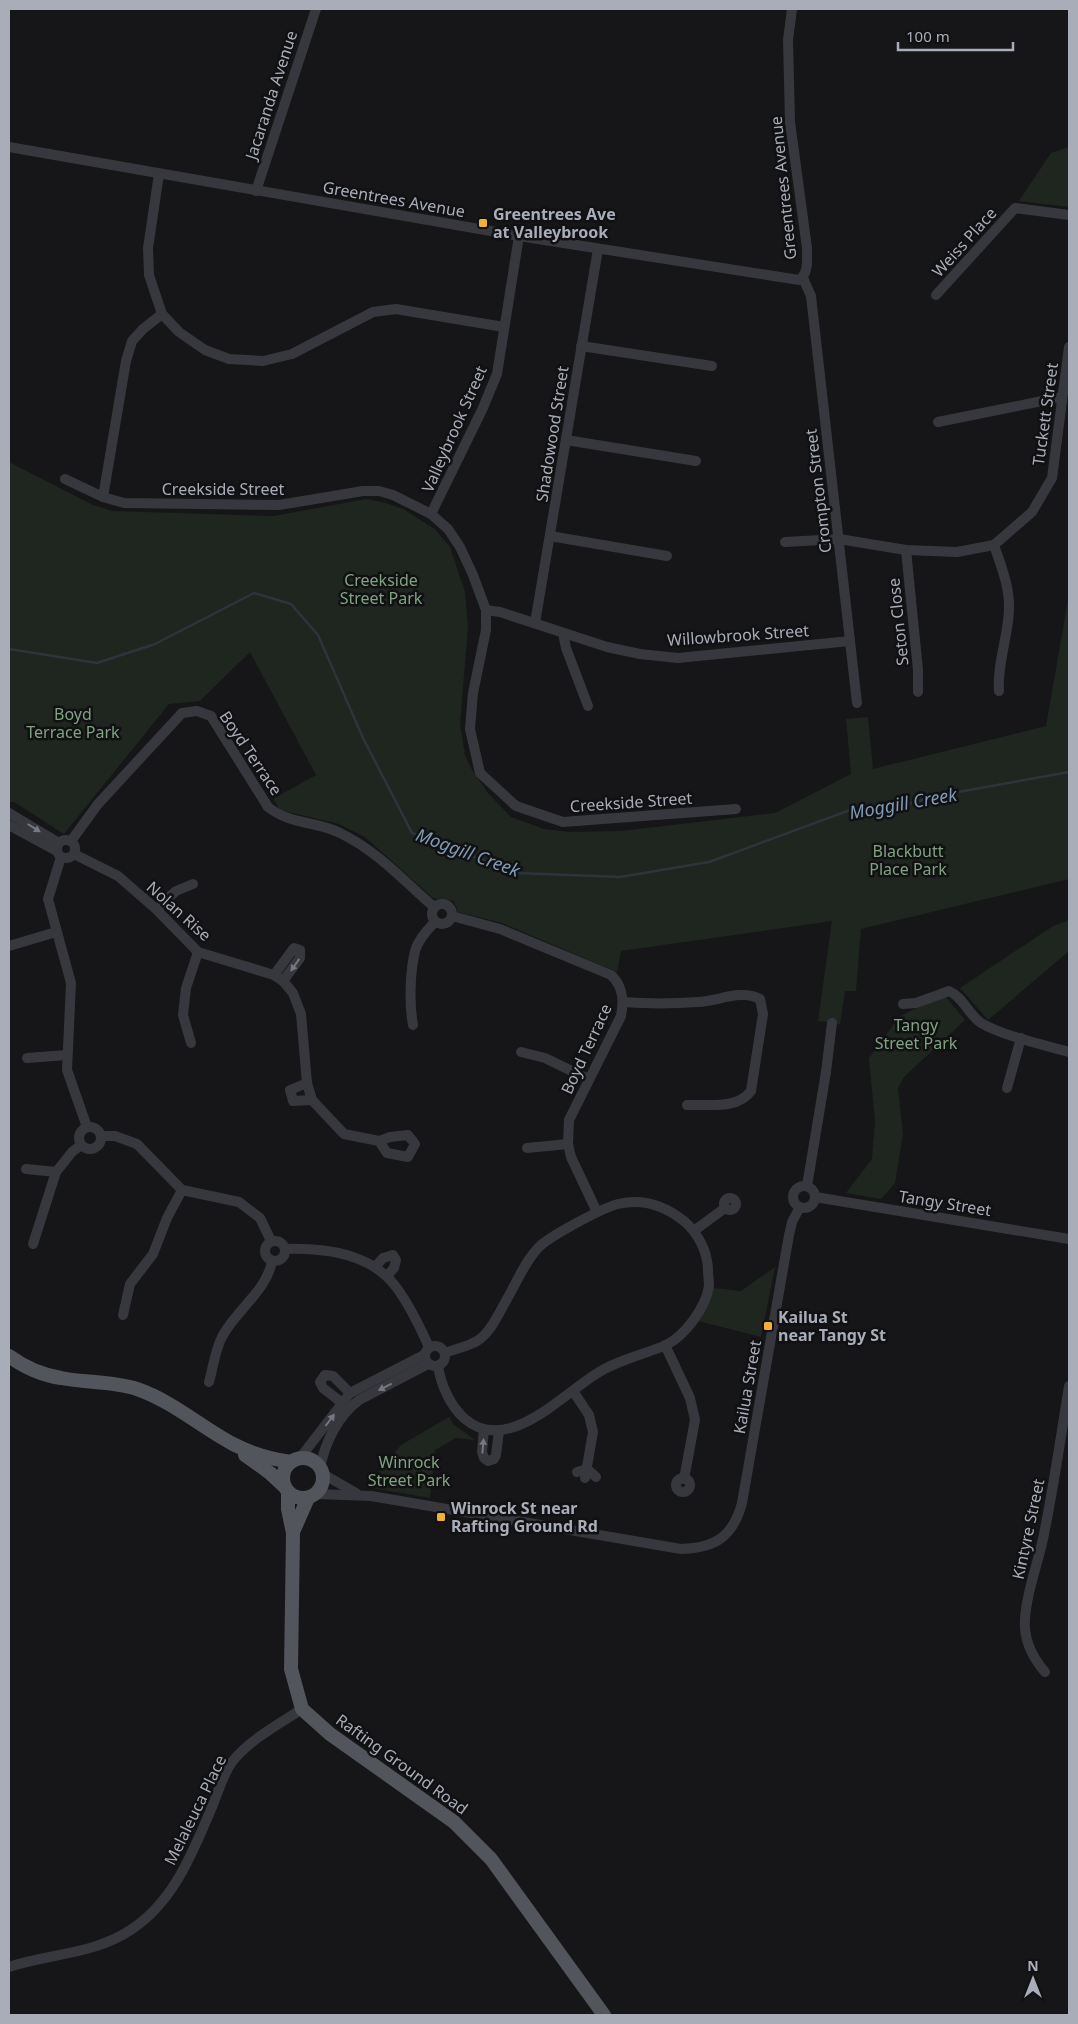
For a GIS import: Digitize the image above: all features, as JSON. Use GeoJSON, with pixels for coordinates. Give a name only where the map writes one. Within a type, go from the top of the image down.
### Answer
{"type":"FeatureCollection","features":[{"type":"Feature","properties":{"kind":"main road"},"geometry":{"type":"LineString","coordinates":[[9,1356],[30,1368],[59,1378],[111,1383],[138,1390],[167,1403],[233,1444],[296,1498],[312,1496]]}},
{"type":"Feature","properties":{"kind":"main road"},"geometry":{"type":"LineString","coordinates":[[233,1444],[268,1458],[310,1460],[322,1471],[322,1486],[312,1496],[293,1532]]}},
{"type":"Feature","properties":{"kind":"main road"},"geometry":{"type":"LineString","coordinates":[[296,1460],[283,1472],[293,1532],[291,1669],[302,1709]]}},
{"type":"Feature","properties":{"kind":"main road","name":"Rafting Ground Road"},"geometry":{"type":"LineString","coordinates":[[302,1709],[330,1734],[454,1822],[473,1840],[491,1859],[604,2015]]}},
{"type":"Feature","properties":{"kind":"street","name":"Jacaranda Avenue"},"geometry":{"type":"LineString","coordinates":[[256,191],[316,9]]}},
{"type":"Feature","properties":{"kind":"street","name":"Greentrees Avenue"},"geometry":{"type":"LineString","coordinates":[[9,147],[519,236],[794,280],[803,278],[806,268],[807,248],[790,122],[788,40],[792,9]]}},
{"type":"Feature","properties":{"kind":"street"},"geometry":{"type":"LineString","coordinates":[[159,174],[148,248],[149,275],[162,314],[179,332],[204,350],[229,359],[263,361],[292,354],[373,312],[396,308],[504,327]]}},
{"type":"Feature","properties":{"kind":"street","name":"Weiss Place"},"geometry":{"type":"LineString","coordinates":[[936,295],[1015,208],[1069,215]]}},
{"type":"Feature","properties":{"kind":"street","name":"Valleybrook Street"},"geometry":{"type":"LineString","coordinates":[[432,514],[498,374],[519,236]]}},
{"type":"Feature","properties":{"kind":"street","name":"Shadowood Street"},"geometry":{"type":"LineString","coordinates":[[535,623],[598,249]]}},
{"type":"Feature","properties":{"kind":"street","name":"Crompton Street"},"geometry":{"type":"LineString","coordinates":[[803,278],[811,296],[857,703]]}},
{"type":"Feature","properties":{"kind":"street"},"geometry":{"type":"LineString","coordinates":[[103,497],[126,361],[132,341],[143,329],[162,314]]}},
{"type":"Feature","properties":{"kind":"street"},"geometry":{"type":"LineString","coordinates":[[581,346],[712,366]]}},
{"type":"Feature","properties":{"kind":"street","name":"Tuckett Street"},"geometry":{"type":"LineString","coordinates":[[994,546],[1032,512],[1052,478],[1069,347]]}},
{"type":"Feature","properties":{"kind":"street"},"geometry":{"type":"LineString","coordinates":[[938,422],[1062,397]]}},
{"type":"Feature","properties":{"kind":"street"},"geometry":{"type":"LineString","coordinates":[[566,440],[696,461]]}},
{"type":"Feature","properties":{"kind":"street","name":"Creekside Street"},"geometry":{"type":"LineString","coordinates":[[65,479],[103,497],[124,503],[279,506],[346,492],[379,491],[393,495],[432,514],[448,530],[460,548],[473,575],[486,610],[486,630],[473,693],[470,729],[480,773],[516,806],[562,822],[736,809]]}},
{"type":"Feature","properties":{"kind":"street"},"geometry":{"type":"LineString","coordinates":[[550,536],[667,556]]}},
{"type":"Feature","properties":{"kind":"street"},"geometry":{"type":"LineString","coordinates":[[785,542],[839,539],[906,550],[957,552],[994,546],[1008,587],[1009,610],[998,677],[999,691]]}},
{"type":"Feature","properties":{"kind":"street","name":"Seton Close"},"geometry":{"type":"LineString","coordinates":[[906,550],[918,670],[918,692]]}},
{"type":"Feature","properties":{"kind":"street","name":"Willowbrook Street"},"geometry":{"type":"LineString","coordinates":[[486,610],[500,612],[607,647],[640,654],[678,658],[850,641]]}},
{"type":"Feature","properties":{"kind":"street"},"geometry":{"type":"LineString","coordinates":[[563,633],[566,648],[588,706]]}},
{"type":"Feature","properties":{"kind":"street","name":"Boyd Terrace"},"geometry":{"type":"LineString","coordinates":[[71,842],[98,804],[182,713],[197,711],[211,716],[268,807],[277,814],[292,820],[338,831],[360,843],[434,907],[444,904],[452,911],[452,916],[500,928],[611,975],[618,982],[623,1002],[621,1016],[569,1120],[568,1144],[571,1157],[597,1212]]}},
{"type":"Feature","properties":{"kind":"street"},"geometry":{"type":"LineString","coordinates":[[9,814],[59,851],[68,858],[74,854],[75,847],[71,842],[63,840],[59,851],[48,899],[71,983],[66,1055],[67,1070],[87,1127]]}},
{"type":"Feature","properties":{"kind":"street"},"geometry":{"type":"LineString","coordinates":[[9,825],[59,851]]}},
{"type":"Feature","properties":{"kind":"street","name":"Nolan Rise"},"geometry":{"type":"LineString","coordinates":[[74,854],[118,876],[156,909],[198,952],[274,975],[283,981],[293,993],[301,1014],[306,1083],[312,1100],[344,1134],[379,1141]]}},
{"type":"Feature","properties":{"kind":"street"},"geometry":{"type":"LineString","coordinates":[[156,909],[176,891],[193,884]]}},
{"type":"Feature","properties":{"kind":"street"},"geometry":{"type":"LineString","coordinates":[[434,907],[432,912],[435,922]]}},
{"type":"Feature","properties":{"kind":"street"},"geometry":{"type":"LineString","coordinates":[[435,922],[445,924],[452,916]]}},
{"type":"Feature","properties":{"kind":"street"},"geometry":{"type":"LineString","coordinates":[[413,1025],[410,1008],[415,949],[425,932],[435,922]]}},
{"type":"Feature","properties":{"kind":"street"},"geometry":{"type":"LineString","coordinates":[[9,946],[56,932]]}},
{"type":"Feature","properties":{"kind":"street"},"geometry":{"type":"LineString","coordinates":[[274,975],[294,948],[300,950],[300,958],[283,981]]}},
{"type":"Feature","properties":{"kind":"street"},"geometry":{"type":"LineString","coordinates":[[190,1043],[183,1015],[186,988],[198,952]]}},
{"type":"Feature","properties":{"kind":"street"},"geometry":{"type":"LineString","coordinates":[[903,1004],[916,1003],[949,991],[955,994],[976,1019],[984,1024],[1021,1038],[1069,1052]]}},
{"type":"Feature","properties":{"kind":"street"},"geometry":{"type":"LineString","coordinates":[[623,1002],[692,1003],[751,994],[760,999],[764,1014],[751,1092],[746,1099],[737,1104],[687,1104]]}},
{"type":"Feature","properties":{"kind":"street","name":"Kailua Street"},"geometry":{"type":"LineString","coordinates":[[362,1495],[681,1549],[706,1547],[722,1538],[736,1521],[742,1502],[789,1234],[792,1222],[800,1207],[793,1199],[794,1192],[799,1187],[806,1186],[826,1072],[832,1023]]}},
{"type":"Feature","properties":{"kind":"street"},"geometry":{"type":"LineString","coordinates":[[1007,1088],[1021,1038]]}},
{"type":"Feature","properties":{"kind":"street"},"geometry":{"type":"LineString","coordinates":[[521,1052],[545,1058],[588,1080]]}},
{"type":"Feature","properties":{"kind":"street"},"geometry":{"type":"LineString","coordinates":[[27,1058],[66,1055]]}},
{"type":"Feature","properties":{"kind":"street"},"geometry":{"type":"LineString","coordinates":[[306,1083],[290,1090],[293,1102],[312,1100]]}},
{"type":"Feature","properties":{"kind":"street"},"geometry":{"type":"LineString","coordinates":[[87,1127],[96,1128],[101,1136],[100,1143],[93,1149],[86,1149],[81,1145],[80,1134],[87,1127]]}},
{"type":"Feature","properties":{"kind":"street"},"geometry":{"type":"LineString","coordinates":[[101,1136],[115,1136],[137,1144],[182,1190],[239,1202],[260,1218],[271,1241]]}},
{"type":"Feature","properties":{"kind":"street"},"geometry":{"type":"LineString","coordinates":[[526,1148],[568,1144]]}},
{"type":"Feature","properties":{"kind":"street"},"geometry":{"type":"LineString","coordinates":[[33,1244],[56,1172],[72,1152],[81,1145]]}},
{"type":"Feature","properties":{"kind":"street"},"geometry":{"type":"LineString","coordinates":[[26,1169],[56,1172]]}},
{"type":"Feature","properties":{"kind":"street"},"geometry":{"type":"LineString","coordinates":[[800,1207],[810,1206],[815,1197],[813,1190],[806,1186]]}},
{"type":"Feature","properties":{"kind":"street"},"geometry":{"type":"LineString","coordinates":[[123,1315],[130,1284],[153,1254],[167,1218],[182,1190]]}},
{"type":"Feature","properties":{"kind":"street","name":"Tangy Street"},"geometry":{"type":"LineString","coordinates":[[815,1197],[1069,1239]]}},
{"type":"Feature","properties":{"kind":"street"},"geometry":{"type":"LineString","coordinates":[[285,1249],[310,1248],[335,1252],[375,1267],[387,1276],[416,1318],[430,1358],[452,1403],[471,1424],[484,1429],[499,1431],[516,1427],[530,1419],[597,1373],[620,1362],[665,1346],[688,1328],[696,1317],[709,1286],[705,1252],[695,1230],[678,1216],[660,1206],[641,1202],[618,1204],[597,1212],[539,1247],[480,1340],[445,1353]]}},
{"type":"Feature","properties":{"kind":"street"},"geometry":{"type":"LineString","coordinates":[[695,1230],[725,1208]]}},
{"type":"Feature","properties":{"kind":"street"},"geometry":{"type":"LineString","coordinates":[[271,1241],[280,1242],[285,1249]]}},
{"type":"Feature","properties":{"kind":"street"},"geometry":{"type":"LineString","coordinates":[[271,1241],[266,1246],[264,1252],[267,1258],[272,1261],[282,1258],[285,1249]]}},
{"type":"Feature","properties":{"kind":"street"},"geometry":{"type":"LineString","coordinates":[[375,1267],[383,1258],[393,1255],[396,1264],[387,1276]]}},
{"type":"Feature","properties":{"kind":"street"},"geometry":{"type":"LineString","coordinates":[[209,1382],[221,1339],[235,1315],[258,1289],[271,1270],[272,1261]]}},
{"type":"Feature","properties":{"kind":"street"},"geometry":{"type":"LineString","coordinates":[[296,1460],[345,1406],[359,1400],[430,1358],[438,1346],[445,1353]]}},
{"type":"Feature","properties":{"kind":"street"},"geometry":{"type":"LineString","coordinates":[[665,1346],[690,1398],[695,1420],[684,1479]]}},
{"type":"Feature","properties":{"kind":"street"},"geometry":{"type":"LineString","coordinates":[[362,1495],[337,1483],[322,1471],[325,1445],[350,1394],[430,1358],[443,1362],[445,1353]]}},
{"type":"Feature","properties":{"kind":"street"},"geometry":{"type":"LineString","coordinates":[[345,1406],[323,1388],[320,1382],[325,1375],[333,1376],[350,1394]]}},
{"type":"Feature","properties":{"kind":"street","name":"Kintyre Street"},"geometry":{"type":"LineString","coordinates":[[1045,1672],[1035,1660],[1027,1641],[1025,1626],[1030,1592],[1044,1535],[1069,1386]]}},
{"type":"Feature","properties":{"kind":"street"},"geometry":{"type":"LineString","coordinates":[[572,1390],[591,1421],[593,1432],[586,1474]]}},
{"type":"Feature","properties":{"kind":"street"},"geometry":{"type":"LineString","coordinates":[[484,1429],[482,1452],[484,1458],[488,1461],[494,1459],[496,1455],[499,1431]]}},
{"type":"Feature","properties":{"kind":"street"},"geometry":{"type":"LineString","coordinates":[[312,1496],[362,1495]]}},
{"type":"Feature","properties":{"kind":"street","name":"Melaleuca Place"},"geometry":{"type":"LineString","coordinates":[[9,1966],[66,1955],[101,1945],[132,1930],[159,1906],[189,1861],[222,1781],[232,1762],[268,1731],[302,1709]]}},
{"type":"Feature","properties":{"kind":"green space"},"geometry":{"type":"Polygon","coordinates":[[[1069,147],[1069,207],[1019,201],[1051,153],[1069,147]]]}},
{"type":"Feature","properties":{"kind":"green space"},"geometry":{"type":"Polygon","coordinates":[[[9,462],[93,505],[113,511],[274,516],[366,499],[403,509],[435,529],[450,547],[465,592],[468,627],[460,724],[465,755],[472,770],[488,793],[511,817],[544,829],[569,832],[621,831],[775,813],[851,774],[846,719],[868,717],[873,769],[1046,726],[1069,594],[1069,879],[861,929],[856,991],[845,991],[840,1024],[818,1021],[832,921],[621,951],[617,972],[502,923],[458,912],[454,901],[433,898],[365,837],[339,824],[280,810],[273,799],[316,775],[250,652],[200,701],[169,704],[64,834],[14,802],[9,802],[9,462]]]}},
{"type":"Feature","properties":{"kind":"green space"},"geometry":{"type":"Polygon","coordinates":[[[1069,920],[1069,951],[988,1020],[960,988],[1053,926],[1069,920]]]}},
{"type":"Feature","properties":{"kind":"green space","name":"Tangy Street Park"},"geometry":{"type":"Polygon","coordinates":[[[944,995],[965,1020],[904,1077],[898,1088],[903,1134],[895,1183],[881,1199],[846,1193],[872,1159],[875,1122],[869,1058],[900,1016],[944,995]]]}},
{"type":"Feature","properties":{"kind":"green space"},"geometry":{"type":"Polygon","coordinates":[[[775,1267],[761,1337],[698,1321],[713,1288],[741,1291],[775,1267]]]}},
{"type":"Feature","properties":{"kind":"green space","name":"Winrock Street Park"},"geometry":{"type":"Polygon","coordinates":[[[449,1417],[453,1424],[475,1440],[456,1438],[435,1450],[430,1498],[366,1487],[401,1445],[449,1417]]]}},
{"type":"Feature","properties":{"kind":"waterway","name":"Moggill Creek"},"geometry":{"type":"LineString","coordinates":[[9,649],[97,663],[155,644],[254,593],[291,604],[318,635],[363,738],[412,833],[517,873],[620,877],[709,862],[861,806],[908,804],[936,796],[1069,772]]}},
{"type":"Feature","properties":{"kind":"place","name":"Greentrees Ave at Valleybrook"},"geometry":{"type":"Point","coordinates":[483,223]}},
{"type":"Feature","properties":{"kind":"place","name":"Kailua St near Tangy St"},"geometry":{"type":"Point","coordinates":[768,1326]}},
{"type":"Feature","properties":{"kind":"place","name":"Winrock St near Rafting Ground Rd"},"geometry":{"type":"Point","coordinates":[441,1517]}},
{"type":"Feature","properties":{"kind":"park label","name":"Creekside Street Park"},"geometry":{"type":"Point","coordinates":[381,589]}},
{"type":"Feature","properties":{"kind":"park label","name":"Boyd Terrace Park"},"geometry":{"type":"Point","coordinates":[73,723]}},
{"type":"Feature","properties":{"kind":"park label","name":"Blackbutt Place Park"},"geometry":{"type":"Point","coordinates":[908,860]}}]}
